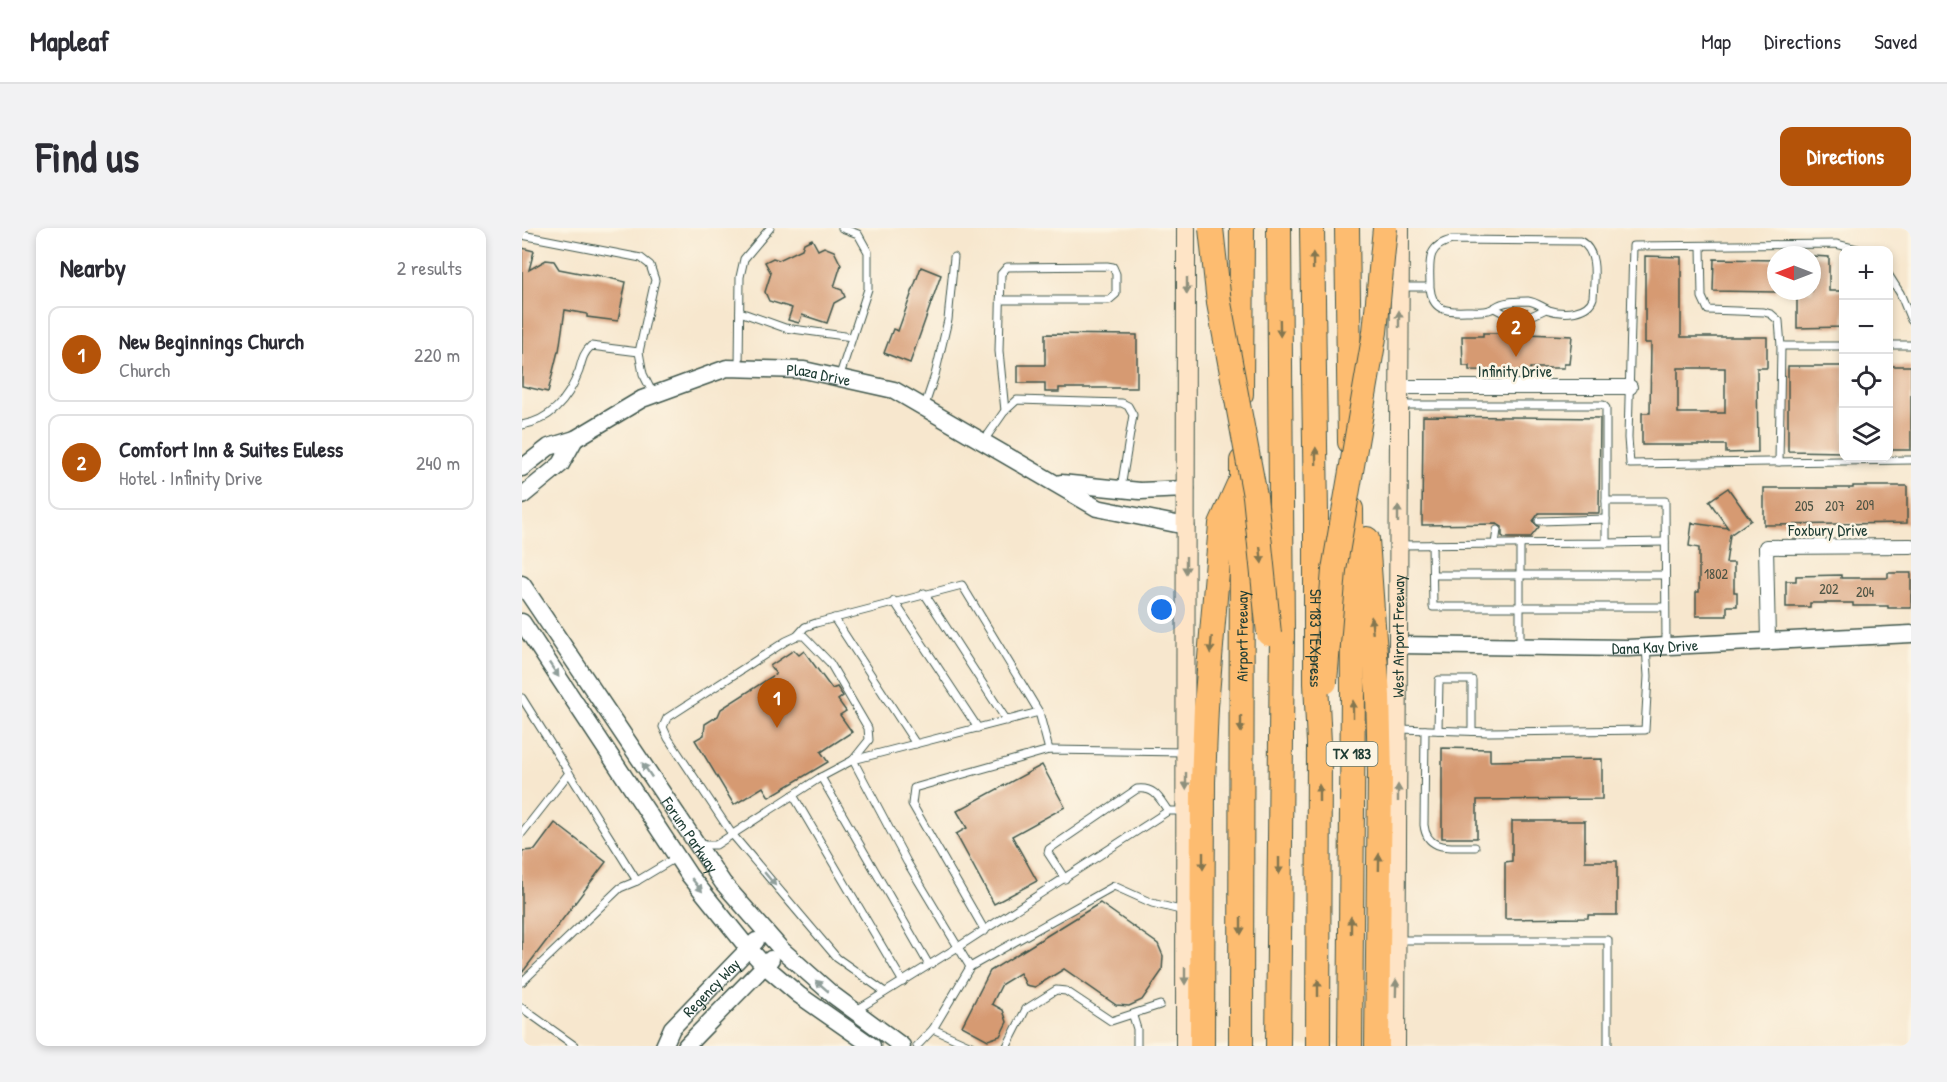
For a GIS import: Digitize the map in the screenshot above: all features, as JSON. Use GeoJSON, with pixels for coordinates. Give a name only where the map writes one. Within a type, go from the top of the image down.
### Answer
{"type":"FeatureCollection","features":[{"type":"Feature","properties":{"kind":"highway"},"geometry":{"type":"LineString","coordinates":[[1211,228],[1220,303],[1256,496],[1281,682],[1278,1046]]}},
{"type":"Feature","properties":{"kind":"highway","name":"Airport Freeway"},"geometry":{"type":"LineString","coordinates":[[1241,1046],[1242,228]]}},
{"type":"Feature","properties":{"kind":"highway"},"geometry":{"type":"LineString","coordinates":[[1276,634],[1282,500],[1279,228]]}},
{"type":"Feature","properties":{"kind":"highway","name":"SH 183 TEXpress"},"geometry":{"type":"LineString","coordinates":[[1312,228],[1321,682]]}},
{"type":"Feature","properties":{"kind":"highway","name":"TX 183"},"geometry":{"type":"LineString","coordinates":[[1347,228],[1353,689],[1350,1046]]}},
{"type":"Feature","properties":{"kind":"highway"},"geometry":{"type":"LineString","coordinates":[[1318,1046],[1321,682],[1334,570],[1375,332],[1385,228]]}},
{"type":"Feature","properties":{"kind":"highway"},"geometry":{"type":"LineString","coordinates":[[1350,462],[1366,530],[1378,696],[1380,773],[1377,1046]]}},
{"type":"Feature","properties":{"kind":"highway"},"geometry":{"type":"LineString","coordinates":[[1202,1046],[1203,782],[1206,707],[1221,524],[1242,476]]}},
{"type":"Feature","properties":{"kind":"main road"},"geometry":{"type":"LineString","coordinates":[[1185,1046],[1185,911],[1177,811],[1186,752],[1186,228]]}},
{"type":"Feature","properties":{"kind":"main road","name":"West Airport Freeway"},"geometry":{"type":"LineString","coordinates":[[1396,1046],[1400,228]]}},
{"type":"Feature","properties":{"kind":"street","name":"Plaza Drive"},"geometry":{"type":"LineString","coordinates":[[522,468],[549,447],[575,440],[642,399],[727,368],[804,370],[894,390],[1097,508],[1186,526]]}},
{"type":"Feature","properties":{"kind":"street","name":"Infinity Drive"},"geometry":{"type":"LineString","coordinates":[[1399,396],[1630,387]]}},
{"type":"Feature","properties":{"kind":"street","name":"Plaza Drive"},"geometry":{"type":"LineString","coordinates":[[522,496],[561,464],[575,440]]}},
{"type":"Feature","properties":{"kind":"street","name":"Plaza Drive"},"geometry":{"type":"LineString","coordinates":[[1054,482],[1140,491],[1186,489]]}},
{"type":"Feature","properties":{"kind":"street","name":"Foxbury Drive"},"geometry":{"type":"LineString","coordinates":[[1768,640],[1766,547],[1911,546]]}},
{"type":"Feature","properties":{"kind":"street","name":"Forum Parkway"},"geometry":{"type":"LineString","coordinates":[[522,584],[723,883],[781,949],[833,995],[902,1046]]}},
{"type":"Feature","properties":{"kind":"street"},"geometry":{"type":"LineString","coordinates":[[524,628],[544,618]]}},
{"type":"Feature","properties":{"kind":"street","name":"Forum Parkway"},"geometry":{"type":"LineString","coordinates":[[524,628],[658,825],[689,875],[749,949],[799,995],[872,1046]]}},
{"type":"Feature","properties":{"kind":"street","name":"Dana Kay Drive"},"geometry":{"type":"LineString","coordinates":[[1397,645],[1646,646],[1911,634]]}},
{"type":"Feature","properties":{"kind":"street"},"geometry":{"type":"LineString","coordinates":[[677,857],[697,845]]}},
{"type":"Feature","properties":{"kind":"street","name":"Regency Way"},"geometry":{"type":"LineString","coordinates":[[664,1046],[672,1028],[765,933]]}},
{"type":"Feature","properties":{"kind":"street","name":"Regency Way"},"geometry":{"type":"LineString","coordinates":[[686,1046],[781,949]]}},
{"type":"Feature","properties":{"kind":"street"},"geometry":{"type":"LineString","coordinates":[[842,1026],[855,1011]]}},
{"type":"Feature","properties":{"kind":"lane"},"geometry":{"type":"LineString","coordinates":[[739,369],[740,277],[744,259],[770,228]]}},
{"type":"Feature","properties":{"kind":"lane"},"geometry":{"type":"LineString","coordinates":[[839,378],[868,289],[867,252],[858,234],[842,228]]}},
{"type":"Feature","properties":{"kind":"lane"},"geometry":{"type":"LineString","coordinates":[[522,235],[641,258],[650,265],[655,280],[639,352],[643,374],[653,395]]}},
{"type":"Feature","properties":{"kind":"lane"},"geometry":{"type":"LineString","coordinates":[[1452,240],[1581,241],[1591,249],[1593,257],[1591,304],[1579,311],[1553,311],[1528,301],[1502,303],[1486,311],[1444,310],[1437,306],[1431,298],[1430,287],[1430,261],[1433,251],[1441,242],[1452,240]]}},
{"type":"Feature","properties":{"kind":"lane"},"geometry":{"type":"LineString","coordinates":[[1844,246],[1836,244],[1633,246],[1628,438],[1630,464],[1911,460]]}},
{"type":"Feature","properties":{"kind":"lane"},"geometry":{"type":"LineString","coordinates":[[1701,246],[1702,297],[1705,307],[1712,311],[1764,312],[1771,314],[1779,321],[1781,346],[1779,462]]}},
{"type":"Feature","properties":{"kind":"lane"},"geometry":{"type":"LineString","coordinates":[[924,408],[935,375],[948,320],[954,256]]}},
{"type":"Feature","properties":{"kind":"lane"},"geometry":{"type":"LineString","coordinates":[[1000,300],[1109,300],[1116,294],[1116,274],[1113,267],[1107,266],[1007,267],[1001,274],[1000,300],[999,351],[1005,411]]}},
{"type":"Feature","properties":{"kind":"lane"},"geometry":{"type":"LineString","coordinates":[[1893,282],[1911,320]]}},
{"type":"Feature","properties":{"kind":"lane"},"geometry":{"type":"LineString","coordinates":[[1399,287],[1430,287]]}},
{"type":"Feature","properties":{"kind":"lane"},"geometry":{"type":"LineString","coordinates":[[1494,308],[1513,318]]}},
{"type":"Feature","properties":{"kind":"lane"},"geometry":{"type":"LineString","coordinates":[[1527,318],[1546,309]]}},
{"type":"Feature","properties":{"kind":"lane"},"geometry":{"type":"LineString","coordinates":[[740,312],[785,328],[852,338]]}},
{"type":"Feature","properties":{"kind":"lane"},"geometry":{"type":"LineString","coordinates":[[1893,345],[1911,345]]}},
{"type":"Feature","properties":{"kind":"lane"},"geometry":{"type":"LineString","coordinates":[[522,424],[534,423],[559,407],[573,388],[584,351],[591,346],[639,352]]}},
{"type":"Feature","properties":{"kind":"lane"},"geometry":{"type":"LineString","coordinates":[[1781,346],[1839,346]]}},
{"type":"Feature","properties":{"kind":"lane"},"geometry":{"type":"LineString","coordinates":[[1399,396],[1603,405],[1606,408],[1606,543]]}},
{"type":"Feature","properties":{"kind":"lane"},"geometry":{"type":"LineString","coordinates":[[983,442],[1005,411],[1017,400],[1128,406],[1133,415],[1121,489]]}},
{"type":"Feature","properties":{"kind":"lane"},"geometry":{"type":"LineString","coordinates":[[1606,501],[1665,501],[1666,645]]}},
{"type":"Feature","properties":{"kind":"lane"},"geometry":{"type":"LineString","coordinates":[[1539,521],[1606,519]]}},
{"type":"Feature","properties":{"kind":"lane"},"geometry":{"type":"LineString","coordinates":[[1495,544],[1497,530]]}},
{"type":"Feature","properties":{"kind":"lane"},"geometry":{"type":"LineString","coordinates":[[1398,545],[1665,542]]}},
{"type":"Feature","properties":{"kind":"lane"},"geometry":{"type":"LineString","coordinates":[[1432,544],[1433,607],[1665,607]]}},
{"type":"Feature","properties":{"kind":"lane"},"geometry":{"type":"LineString","coordinates":[[1520,544],[1520,646]]}},
{"type":"Feature","properties":{"kind":"lane"},"geometry":{"type":"LineString","coordinates":[[1432,576],[1665,575]]}},
{"type":"Feature","properties":{"kind":"lane"},"geometry":{"type":"LineString","coordinates":[[797,636],[805,627],[834,618],[962,585],[1039,712],[1049,750]]}},
{"type":"Feature","properties":{"kind":"lane"},"geometry":{"type":"LineString","coordinates":[[924,593],[1007,721]]}},
{"type":"Feature","properties":{"kind":"lane"},"geometry":{"type":"LineString","coordinates":[[894,602],[978,728]]}},
{"type":"Feature","properties":{"kind":"lane"},"geometry":{"type":"LineString","coordinates":[[834,618],[916,744]]}},
{"type":"Feature","properties":{"kind":"lane"},"geometry":{"type":"LineString","coordinates":[[853,760],[869,740],[868,728],[830,663],[804,636],[786,640],[667,718],[663,727],[732,834],[837,958],[885,992]]}},
{"type":"Feature","properties":{"kind":"lane"},"geometry":{"type":"LineString","coordinates":[[1398,729],[1645,730],[1648,676],[1646,646]]}},
{"type":"Feature","properties":{"kind":"lane"},"geometry":{"type":"LineString","coordinates":[[1438,730],[1438,680],[1472,680],[1472,731]]}},
{"type":"Feature","properties":{"kind":"lane"},"geometry":{"type":"LineString","coordinates":[[522,699],[637,881]]}},
{"type":"Feature","properties":{"kind":"lane"},"geometry":{"type":"LineString","coordinates":[[697,845],[716,845],[821,777],[853,760],[1039,712]]}},
{"type":"Feature","properties":{"kind":"lane"},"geometry":{"type":"LineString","coordinates":[[1425,730],[1424,825],[1427,838],[1432,844],[1441,846],[1475,847]]}},
{"type":"Feature","properties":{"kind":"lane"},"geometry":{"type":"LineString","coordinates":[[985,931],[912,804],[914,788],[1049,750],[1186,752]]}},
{"type":"Feature","properties":{"kind":"lane"},"geometry":{"type":"LineString","coordinates":[[853,760],[907,861],[970,967]]}},
{"type":"Feature","properties":{"kind":"lane"},"geometry":{"type":"LineString","coordinates":[[522,833],[569,773]]}},
{"type":"Feature","properties":{"kind":"lane"},"geometry":{"type":"LineString","coordinates":[[821,777],[928,965]]}},
{"type":"Feature","properties":{"kind":"lane"},"geometry":{"type":"LineString","coordinates":[[855,1011],[1177,811],[1152,790],[1137,789],[1049,849],[1048,854],[1065,879]]}},
{"type":"Feature","properties":{"kind":"lane"},"geometry":{"type":"LineString","coordinates":[[792,795],[903,982]]}},
{"type":"Feature","properties":{"kind":"lane"},"geometry":{"type":"LineString","coordinates":[[522,982],[620,888],[637,881],[677,857]]}},
{"type":"Feature","properties":{"kind":"lane"},"geometry":{"type":"LineString","coordinates":[[917,1046],[933,1029],[970,967],[1113,886],[1152,903],[1185,911]]}},
{"type":"Feature","properties":{"kind":"lane"},"geometry":{"type":"LineString","coordinates":[[1397,940],[1608,940],[1608,1046]]}},
{"type":"Feature","properties":{"kind":"lane"},"geometry":{"type":"LineString","coordinates":[[1007,1046],[1026,1010],[1056,990],[1066,991],[1107,1020],[1114,1021],[1132,1016],[1160,1005]]}},
{"type":"Feature","properties":{"kind":"lane"},"geometry":{"type":"LineString","coordinates":[[522,1008],[575,1046]]}},
{"type":"Feature","properties":{"kind":"lane"},"geometry":{"type":"LineString","coordinates":[[1132,1016],[1137,1029],[1137,1046]]}},
{"type":"Feature","properties":{"kind":"lane"},"geometry":{"type":"LineString","coordinates":[[933,1029],[971,1046]]}},
{"type":"Feature","properties":{"kind":"building"},"geometry":{"type":"Polygon","coordinates":[[[812,239],[818,250],[824,247],[834,251],[841,265],[834,287],[842,290],[845,297],[834,303],[827,323],[802,315],[799,323],[788,320],[792,308],[769,301],[765,292],[771,273],[765,262],[773,258],[779,260],[802,249],[804,243],[812,239]]]}},
{"type":"Feature","properties":{"kind":"building"},"geometry":{"type":"Polygon","coordinates":[[[522,248],[534,251],[529,270],[546,260],[554,261],[559,269],[626,282],[618,321],[587,317],[587,314],[565,310],[559,351],[548,392],[522,386],[522,248]]]}},
{"type":"Feature","properties":{"kind":"building"},"geometry":{"type":"Polygon","coordinates":[[[1645,256],[1681,257],[1681,337],[1767,337],[1767,368],[1757,368],[1758,452],[1726,453],[1726,445],[1642,445],[1642,413],[1650,413],[1651,343],[1645,343],[1645,256]],[[1678,368],[1678,413],[1725,413],[1725,368],[1678,368]]]}},
{"type":"Feature","properties":{"kind":"building"},"geometry":{"type":"Polygon","coordinates":[[[1821,257],[1829,257],[1829,291],[1839,291],[1839,327],[1797,328],[1797,300],[1821,300],[1821,257]]]}},
{"type":"Feature","properties":{"kind":"building"},"geometry":{"type":"Polygon","coordinates":[[[1714,259],[1767,260],[1767,292],[1713,291],[1714,259]]]}},
{"type":"Feature","properties":{"kind":"building"},"geometry":{"type":"Polygon","coordinates":[[[921,267],[941,275],[910,363],[884,353],[893,329],[898,331],[921,267]]]}},
{"type":"Feature","properties":{"kind":"building"},"geometry":{"type":"Polygon","coordinates":[[[1513,309],[1527,309],[1521,318],[1527,324],[1528,334],[1572,336],[1569,364],[1564,364],[1564,368],[1530,368],[1530,371],[1469,370],[1469,366],[1463,366],[1462,336],[1512,333],[1513,324],[1519,318],[1513,309]]]}},
{"type":"Feature","properties":{"kind":"building"},"geometry":{"type":"Polygon","coordinates":[[[1045,334],[1137,335],[1137,388],[1059,388],[1059,392],[1045,392],[1045,383],[1018,383],[1018,365],[1045,365],[1045,334]]]}},
{"type":"Feature","properties":{"kind":"building"},"geometry":{"type":"Polygon","coordinates":[[[1788,366],[1839,366],[1839,452],[1788,451],[1788,366]]]}},
{"type":"Feature","properties":{"kind":"building"},"geometry":{"type":"Polygon","coordinates":[[[1893,366],[1911,366],[1911,450],[1893,450],[1893,366]]]}},
{"type":"Feature","properties":{"kind":"building"},"geometry":{"type":"Polygon","coordinates":[[[1423,416],[1600,418],[1599,513],[1539,513],[1533,521],[1539,527],[1530,538],[1505,538],[1502,536],[1502,527],[1497,524],[1422,525],[1423,416]]]}},
{"type":"Feature","properties":{"kind":"building"},"geometry":{"type":"Polygon","coordinates":[[[1853,486],[1907,486],[1907,523],[1764,525],[1764,488],[1853,488],[1853,486]]]}},
{"type":"Feature","properties":{"kind":"building"},"geometry":{"type":"Polygon","coordinates":[[[1728,488],[1751,520],[1730,535],[1726,563],[1734,563],[1734,592],[1737,592],[1737,606],[1727,606],[1727,616],[1696,616],[1696,592],[1699,592],[1699,548],[1689,546],[1692,523],[1728,528],[1709,501],[1728,488]]]}},
{"type":"Feature","properties":{"kind":"building"},"geometry":{"type":"Polygon","coordinates":[[[1888,573],[1911,573],[1911,608],[1853,606],[1853,603],[1810,603],[1810,607],[1786,607],[1786,581],[1796,581],[1796,576],[1841,575],[1841,578],[1888,578],[1888,573]]]}},
{"type":"Feature","properties":{"kind":"building"},"geometry":{"type":"Polygon","coordinates":[[[794,650],[799,655],[804,651],[832,689],[837,687],[843,696],[838,700],[846,711],[840,715],[852,732],[821,752],[828,762],[769,797],[763,787],[734,805],[695,740],[704,735],[705,724],[718,716],[721,709],[776,674],[770,666],[794,650]]]}},
{"type":"Feature","properties":{"kind":"building"},"geometry":{"type":"Polygon","coordinates":[[[1442,748],[1490,749],[1490,761],[1602,759],[1602,799],[1477,800],[1477,838],[1442,838],[1442,748]]]}},
{"type":"Feature","properties":{"kind":"building"},"geometry":{"type":"Polygon","coordinates":[[[1042,765],[1065,807],[1012,836],[1037,881],[994,904],[956,834],[967,828],[957,811],[1042,765]]]}},
{"type":"Feature","properties":{"kind":"building"},"geometry":{"type":"Polygon","coordinates":[[[1512,821],[1585,821],[1585,861],[1617,861],[1617,915],[1588,915],[1588,918],[1505,919],[1505,862],[1512,861],[1512,821]]]}},
{"type":"Feature","properties":{"kind":"building"},"geometry":{"type":"Polygon","coordinates":[[[555,823],[606,862],[522,973],[522,851],[535,850],[555,823]]]}},
{"type":"Feature","properties":{"kind":"building"},"geometry":{"type":"Polygon","coordinates":[[[1100,903],[1158,944],[1163,956],[1162,971],[1142,1000],[1129,1006],[1116,1005],[1064,969],[1035,987],[1026,985],[1020,973],[1002,984],[992,1004],[1003,1010],[1007,1022],[1000,1036],[988,1040],[962,1026],[990,971],[1100,903]]]}},
{"type":"Feature","properties":{"kind":"place","name":"Comfort Inn & Suites Euless"},"geometry":{"type":"Point","coordinates":[1516,357]}},
{"type":"Feature","properties":{"kind":"place","name":"New Beginnings Church"},"geometry":{"type":"Point","coordinates":[777,728]}}]}
